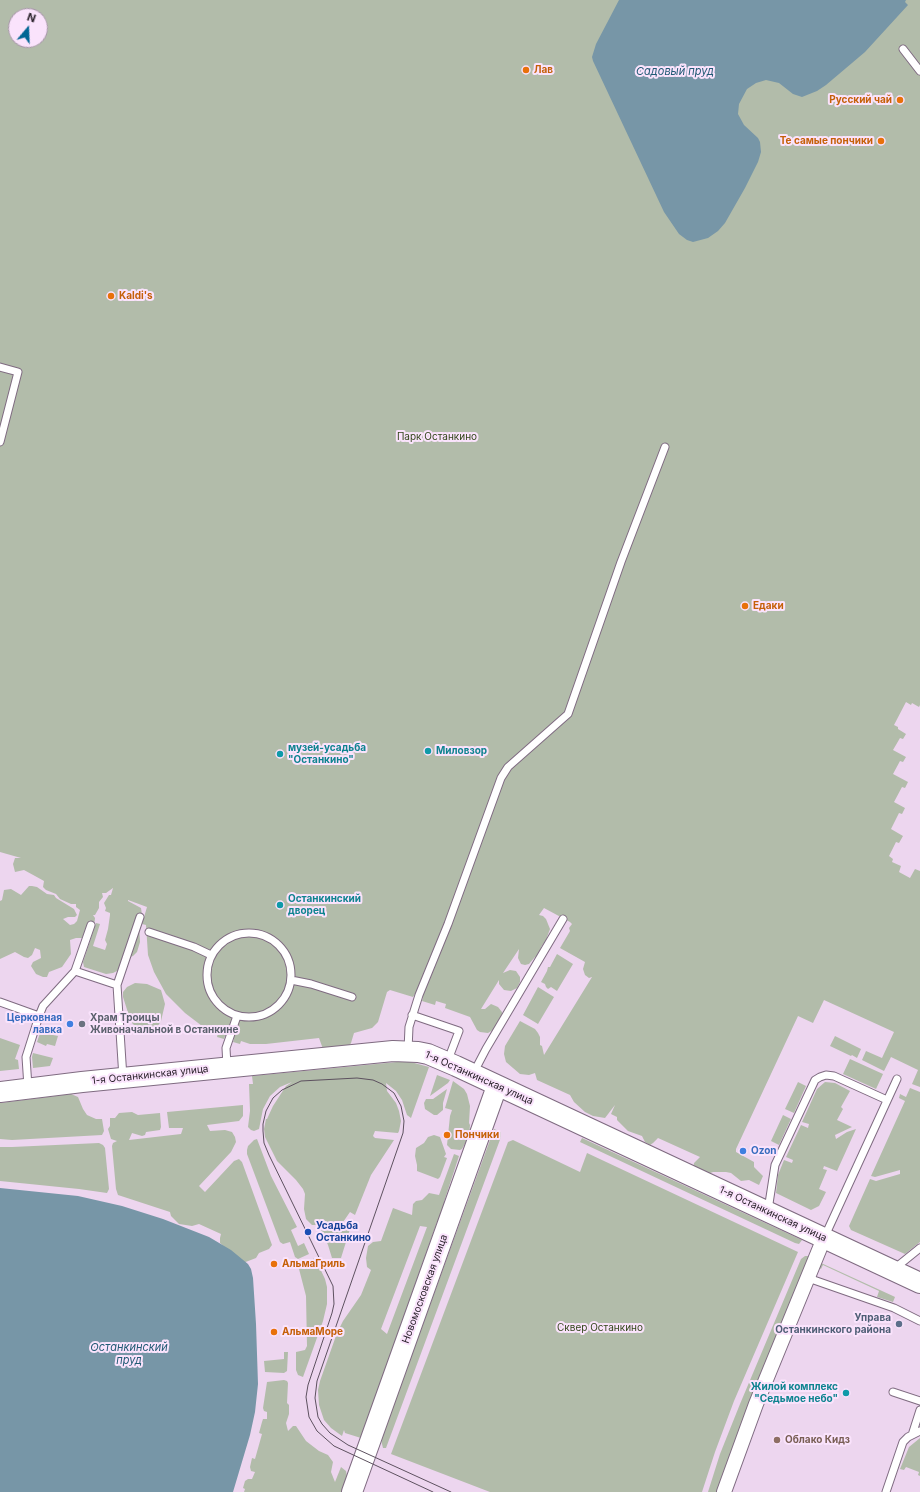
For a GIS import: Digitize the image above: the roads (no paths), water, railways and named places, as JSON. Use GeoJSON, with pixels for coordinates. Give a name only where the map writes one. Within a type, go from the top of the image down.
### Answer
{"type":"FeatureCollection","features":[{"type":"Feature","properties":{"kind":"street","name":"1-я Останкинская улица"},"geometry":{"type":"LineString","coordinates":[[0,1092],[393,1050],[408,1050],[428,1054],[920,1283]]}},
{"type":"Feature","properties":{"kind":"street","name":"Новомосковская улица"},"geometry":{"type":"LineString","coordinates":[[352,1492],[497,1086]]}},
{"type":"Feature","properties":{"kind":"street"},"geometry":{"type":"LineString","coordinates":[[724,1492],[756,1404],[824,1238]]}},
{"type":"Feature","properties":{"kind":"lane"},"geometry":{"type":"LineString","coordinates":[[903,49],[920,71]]}},
{"type":"Feature","properties":{"kind":"lane"},"geometry":{"type":"LineString","coordinates":[[0,367],[18,372],[0,442]]}},
{"type":"Feature","properties":{"kind":"lane"},"geometry":{"type":"LineString","coordinates":[[408,1050],[409,1027],[412,1015],[448,924],[505,769],[568,714],[664,447]]}},
{"type":"Feature","properties":{"kind":"lane"},"geometry":{"type":"LineString","coordinates":[[123,1078],[117,985],[140,917]]}},
{"type":"Feature","properties":{"kind":"lane"},"geometry":{"type":"LineString","coordinates":[[473,1074],[486,1048],[563,918]]}},
{"type":"Feature","properties":{"kind":"lane"},"geometry":{"type":"LineString","coordinates":[[29,1089],[26,1057],[43,1006],[75,971],[91,925]]}},
{"type":"Feature","properties":{"kind":"lane"},"geometry":{"type":"LineString","coordinates":[[149,932],[194,947],[211,955]]}},
{"type":"Feature","properties":{"kind":"lane"},"geometry":{"type":"LineString","coordinates":[[247,933],[260,934],[278,944],[286,954],[290,967],[290,986],[280,1004],[270,1012],[251,1018],[236,1016],[225,1011],[216,1002],[209,990],[206,977],[211,955],[222,942],[234,935],[247,933]]}},
{"type":"Feature","properties":{"kind":"lane"},"geometry":{"type":"LineString","coordinates":[[75,971],[117,985]]}},
{"type":"Feature","properties":{"kind":"lane"},"geometry":{"type":"LineString","coordinates":[[291,980],[311,984],[352,997]]}},
{"type":"Feature","properties":{"kind":"lane"},"geometry":{"type":"LineString","coordinates":[[0,1002],[40,1016]]}},
{"type":"Feature","properties":{"kind":"lane"},"geometry":{"type":"LineString","coordinates":[[412,1015],[459,1031],[447,1062]]}},
{"type":"Feature","properties":{"kind":"lane"},"geometry":{"type":"LineString","coordinates":[[227,1067],[226,1048],[236,1016]]}},
{"type":"Feature","properties":{"kind":"lane"},"geometry":{"type":"LineString","coordinates":[[768,1212],[775,1165],[815,1080],[820,1076],[834,1076],[887,1100]]}},
{"type":"Feature","properties":{"kind":"lane"},"geometry":{"type":"LineString","coordinates":[[824,1238],[897,1079]]}},
{"type":"Feature","properties":{"kind":"lane"},"geometry":{"type":"LineString","coordinates":[[893,1270],[920,1248]]}},
{"type":"Feature","properties":{"kind":"lane"},"geometry":{"type":"LineString","coordinates":[[808,1278],[894,1308],[920,1321]]}},
{"type":"Feature","properties":{"kind":"lane"},"geometry":{"type":"LineString","coordinates":[[893,1392],[920,1401]]}},
{"type":"Feature","properties":{"kind":"lane"},"geometry":{"type":"LineString","coordinates":[[912,1435],[920,1410]]}},
{"type":"Feature","properties":{"kind":"lane"},"geometry":{"type":"LineString","coordinates":[[886,1492],[903,1442],[920,1431]]}},
{"type":"Feature","properties":{"kind":"water","name":"Садовый пруд"},"geometry":{"type":"Polygon","coordinates":[[[619,0],[906,0],[905,2],[908,5],[865,52],[817,91],[802,97],[793,94],[779,83],[766,80],[756,83],[747,89],[739,104],[738,114],[744,125],[758,138],[760,142],[761,152],[758,162],[725,223],[718,231],[708,238],[693,242],[687,240],[679,234],[664,212],[593,61],[592,57],[596,44],[619,0]]]}},
{"type":"Feature","properties":{"kind":"water","name":"Останкинский пруд"},"geometry":{"type":"Polygon","coordinates":[[[0,1188],[78,1196],[122,1206],[163,1219],[209,1237],[231,1250],[248,1264],[253,1278],[258,1384],[255,1412],[250,1435],[233,1492],[0,1492],[0,1188]]]}},
{"type":"Feature","properties":{"kind":"tram line"},"geometry":{"type":"LineString","coordinates":[[433,1492],[334,1446],[317,1431],[309,1417],[306,1397],[308,1385],[332,1313],[334,1304],[333,1286],[269,1155],[264,1143],[263,1131],[266,1111],[273,1098],[282,1090],[301,1081],[357,1078],[373,1080],[382,1084],[394,1093],[401,1106],[404,1121],[403,1133],[317,1381],[315,1398],[318,1417],[330,1433],[348,1445],[451,1492]]}},
{"type":"Feature","properties":{"kind":"place","name":"Лав"},"geometry":{"type":"Point","coordinates":[526,70]}},
{"type":"Feature","properties":{"kind":"place","name":"Русский чай"},"geometry":{"type":"Point","coordinates":[900,100]}},
{"type":"Feature","properties":{"kind":"place","name":"Те самые пончики"},"geometry":{"type":"Point","coordinates":[881,141]}},
{"type":"Feature","properties":{"kind":"place","name":"Kaldi's"},"geometry":{"type":"Point","coordinates":[111,296]}},
{"type":"Feature","properties":{"kind":"place","name":"Едаки"},"geometry":{"type":"Point","coordinates":[745,606]}},
{"type":"Feature","properties":{"kind":"place","name":"Миловзор"},"geometry":{"type":"Point","coordinates":[428,751]}},
{"type":"Feature","properties":{"kind":"place","name":"музей-усадьба \"Останкино\""},"geometry":{"type":"Point","coordinates":[280,754]}},
{"type":"Feature","properties":{"kind":"place","name":"Останкинский дворец"},"geometry":{"type":"Point","coordinates":[280,905]}},
{"type":"Feature","properties":{"kind":"place","name":"Церковная лавка"},"geometry":{"type":"Point","coordinates":[70,1024]}},
{"type":"Feature","properties":{"kind":"place","name":"Храм Троицы Живоначальной в Останкине"},"geometry":{"type":"Point","coordinates":[82,1024]}},
{"type":"Feature","properties":{"kind":"place","name":"Пончики"},"geometry":{"type":"Point","coordinates":[447,1135]}},
{"type":"Feature","properties":{"kind":"place","name":"Ozon"},"geometry":{"type":"Point","coordinates":[743,1151]}},
{"type":"Feature","properties":{"kind":"place","name":"Усадьба Останкино"},"geometry":{"type":"Point","coordinates":[308,1232]}},
{"type":"Feature","properties":{"kind":"place","name":"АльмаГриль"},"geometry":{"type":"Point","coordinates":[274,1264]}},
{"type":"Feature","properties":{"kind":"place","name":"Управа Останкинского района"},"geometry":{"type":"Point","coordinates":[899,1324]}},
{"type":"Feature","properties":{"kind":"place","name":"АльмаМоре"},"geometry":{"type":"Point","coordinates":[274,1332]}},
{"type":"Feature","properties":{"kind":"place","name":"Жилой комплекс \"Седьмое небо\""},"geometry":{"type":"Point","coordinates":[846,1393]}},
{"type":"Feature","properties":{"kind":"place","name":"Облако Кидз"},"geometry":{"type":"Point","coordinates":[777,1440]}},
{"type":"Feature","properties":{"kind":"park label","name":"Парк Останкино"},"geometry":{"type":"Point","coordinates":[437,437]}},
{"type":"Feature","properties":{"kind":"park label","name":"Сквер Останкино"},"geometry":{"type":"Point","coordinates":[600,1328]}}]}
